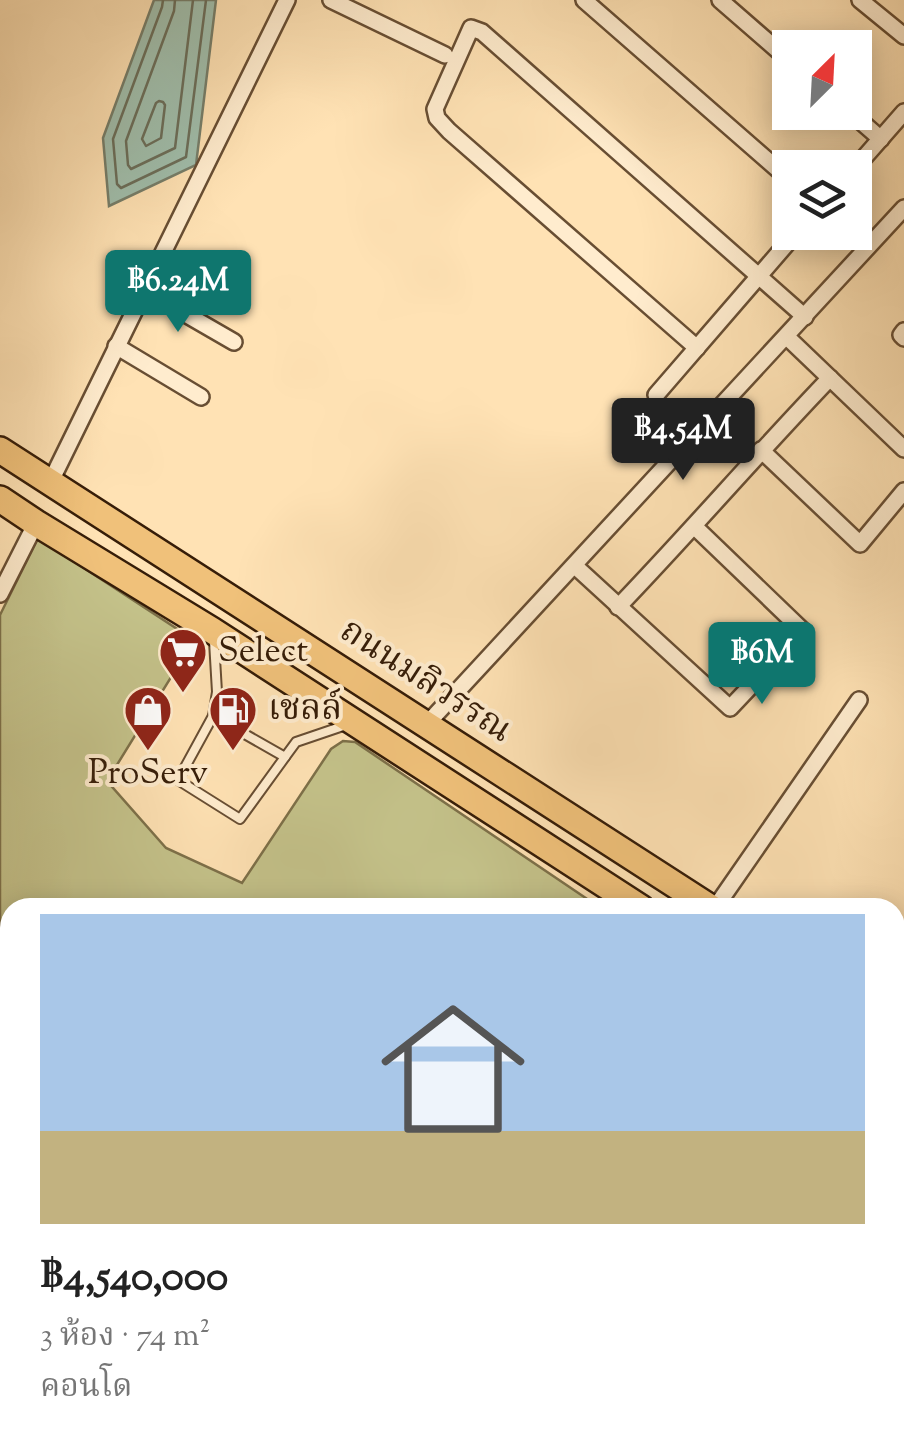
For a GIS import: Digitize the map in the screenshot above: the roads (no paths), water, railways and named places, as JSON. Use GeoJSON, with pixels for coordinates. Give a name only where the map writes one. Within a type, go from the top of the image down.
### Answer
{"type":"FeatureCollection","features":[{"type":"Feature","properties":{"kind":"main road","name":"ถนนมลิวรรณ"},"geometry":{"type":"LineString","coordinates":[[0,450],[697,898]]}},
{"type":"Feature","properties":{"kind":"main road"},"geometry":{"type":"LineString","coordinates":[[0,499],[213,631],[626,898]]}},
{"type":"Feature","properties":{"kind":"street"},"geometry":{"type":"LineString","coordinates":[[50,482],[286,0]]}},
{"type":"Feature","properties":{"kind":"street"},"geometry":{"type":"LineString","coordinates":[[331,0],[445,55]]}},
{"type":"Feature","properties":{"kind":"street"},"geometry":{"type":"LineString","coordinates":[[584,0],[772,164]]}},
{"type":"Feature","properties":{"kind":"street"},"geometry":{"type":"LineString","coordinates":[[720,0],[772,45]]}},
{"type":"Feature","properties":{"kind":"street"},"geometry":{"type":"LineString","coordinates":[[860,0],[904,36]]}},
{"type":"Feature","properties":{"kind":"street"},"geometry":{"type":"LineString","coordinates":[[697,348],[437,118],[435,109],[472,28],[482,32],[805,317]]}},
{"type":"Feature","properties":{"kind":"street"},"geometry":{"type":"LineString","coordinates":[[871,150],[904,112]]}},
{"type":"Feature","properties":{"kind":"street"},"geometry":{"type":"LineString","coordinates":[[871,130],[881,139]]}},
{"type":"Feature","properties":{"kind":"street"},"geometry":{"type":"LineString","coordinates":[[426,724],[904,208]]}},
{"type":"Feature","properties":{"kind":"street"},"geometry":{"type":"LineString","coordinates":[[656,395],[781,250]]}},
{"type":"Feature","properties":{"kind":"street"},"geometry":{"type":"LineString","coordinates":[[144,290],[234,342]]}},
{"type":"Feature","properties":{"kind":"street"},"geometry":{"type":"LineString","coordinates":[[787,337],[904,449]]}},
{"type":"Feature","properties":{"kind":"street"},"geometry":{"type":"LineString","coordinates":[[116,346],[201,396]]}},
{"type":"Feature","properties":{"kind":"street"},"geometry":{"type":"LineString","coordinates":[[618,607],[830,378]]}},
{"type":"Feature","properties":{"kind":"street"},"geometry":{"type":"LineString","coordinates":[[761,450],[860,544],[904,491]]}},
{"type":"Feature","properties":{"kind":"street"},"geometry":{"type":"LineString","coordinates":[[0,594],[36,523]]}},
{"type":"Feature","properties":{"kind":"street"},"geometry":{"type":"LineString","coordinates":[[575,566],[730,708],[803,631],[695,527]]}},
{"type":"Feature","properties":{"kind":"street"},"geometry":{"type":"LineString","coordinates":[[720,898],[859,700]]}},
{"type":"Feature","properties":{"kind":"lane"},"geometry":{"type":"LineString","coordinates":[[213,631],[217,692],[213,716],[178,780],[240,819],[296,742],[355,722]]}},
{"type":"Feature","properties":{"kind":"lane"},"geometry":{"type":"LineString","coordinates":[[213,716],[285,757]]}},
{"type":"Feature","properties":{"kind":"water"},"geometry":{"type":"Polygon","coordinates":[[[154,0],[216,0],[196,165],[109,206],[103,138],[154,0]]]}},
{"type":"Feature","properties":{"kind":"place","name":"Select"},"geometry":{"type":"Point","coordinates":[183,694]}},
{"type":"Feature","properties":{"kind":"place","name":"ProServ"},"geometry":{"type":"Point","coordinates":[148,752]}},
{"type":"Feature","properties":{"kind":"place","name":"เชลล์"},"geometry":{"type":"Point","coordinates":[233,752]}}]}
